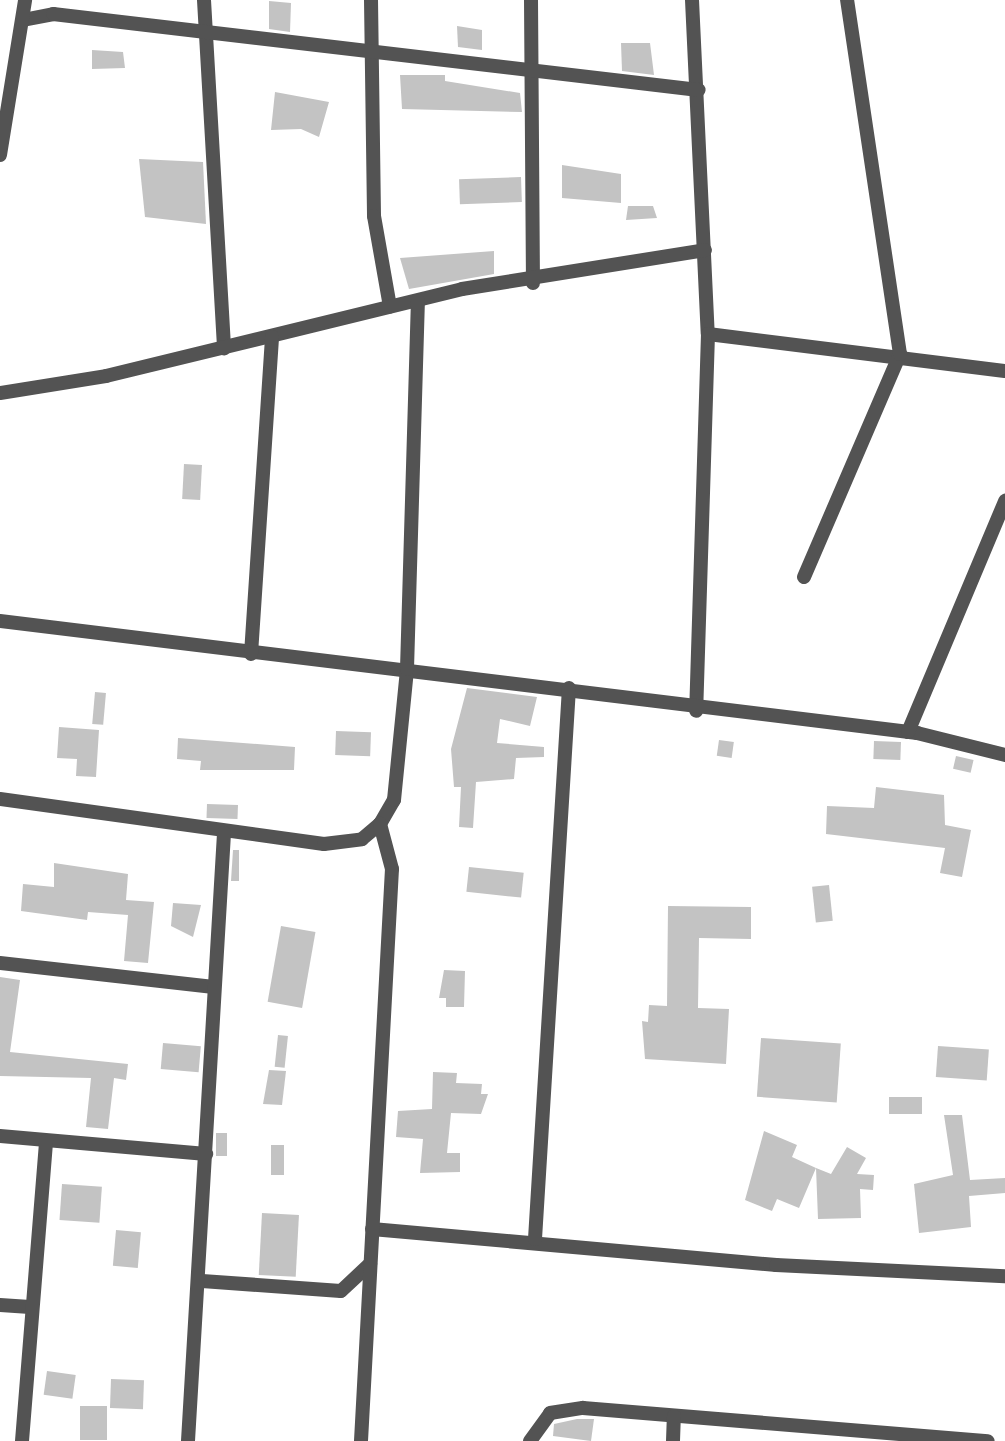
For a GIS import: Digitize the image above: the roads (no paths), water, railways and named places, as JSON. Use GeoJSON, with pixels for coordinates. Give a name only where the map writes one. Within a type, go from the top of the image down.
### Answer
{"type":"FeatureCollection","features":[{"type":"Feature","properties":{"kind":"street"},"geometry":{"type":"LineString","coordinates":[[0,155],[25,0]]}},
{"type":"Feature","properties":{"kind":"street"},"geometry":{"type":"LineString","coordinates":[[204,0],[224,348]]}},
{"type":"Feature","properties":{"kind":"street"},"geometry":{"type":"LineString","coordinates":[[371,0],[374,216],[390,307]]}},
{"type":"Feature","properties":{"kind":"street"},"geometry":{"type":"LineString","coordinates":[[531,0],[533,283]]}},
{"type":"Feature","properties":{"kind":"street"},"geometry":{"type":"LineString","coordinates":[[692,0],[699,90],[708,334],[696,711]]}},
{"type":"Feature","properties":{"kind":"street"},"geometry":{"type":"LineString","coordinates":[[804,577],[900,354],[847,0]]}},
{"type":"Feature","properties":{"kind":"street"},"geometry":{"type":"LineString","coordinates":[[23,20],[53,14],[205,31],[372,57],[699,90]]}},
{"type":"Feature","properties":{"kind":"street"},"geometry":{"type":"LineString","coordinates":[[0,393],[224,348],[418,301],[705,250]]}},
{"type":"Feature","properties":{"kind":"street"},"geometry":{"type":"LineString","coordinates":[[0,799],[224,833],[324,844],[362,839],[380,824],[394,800],[407,669],[418,301]]}},
{"type":"Feature","properties":{"kind":"street"},"geometry":{"type":"LineString","coordinates":[[708,334],[900,354],[1005,371]]}},
{"type":"Feature","properties":{"kind":"street"},"geometry":{"type":"LineString","coordinates":[[251,654],[272,337]]}},
{"type":"Feature","properties":{"kind":"street"},"geometry":{"type":"LineString","coordinates":[[908,732],[1005,501]]}},
{"type":"Feature","properties":{"kind":"street"},"geometry":{"type":"LineString","coordinates":[[0,621],[251,654],[569,688],[696,711],[908,732],[1005,755]]}},
{"type":"Feature","properties":{"kind":"street"},"geometry":{"type":"LineString","coordinates":[[535,1239],[569,688]]}},
{"type":"Feature","properties":{"kind":"street"},"geometry":{"type":"LineString","coordinates":[[361,1441],[392,869],[380,824]]}},
{"type":"Feature","properties":{"kind":"street"},"geometry":{"type":"LineString","coordinates":[[188,1441],[202,1281],[214,987],[224,833]]}},
{"type":"Feature","properties":{"kind":"street"},"geometry":{"type":"LineString","coordinates":[[0,963],[214,987]]}},
{"type":"Feature","properties":{"kind":"street"},"geometry":{"type":"LineString","coordinates":[[0,1136],[206,1154]]}},
{"type":"Feature","properties":{"kind":"street"},"geometry":{"type":"LineString","coordinates":[[22,1441],[30,1307],[46,1141]]}},
{"type":"Feature","properties":{"kind":"street"},"geometry":{"type":"LineString","coordinates":[[372,1229],[535,1239],[776,1265],[1005,1276]]}},
{"type":"Feature","properties":{"kind":"street"},"geometry":{"type":"LineString","coordinates":[[202,1281],[341,1291],[370,1263]]}},
{"type":"Feature","properties":{"kind":"street"},"geometry":{"type":"LineString","coordinates":[[0,1305],[30,1307]]}},
{"type":"Feature","properties":{"kind":"street"},"geometry":{"type":"LineString","coordinates":[[530,1441],[550,1413],[583,1408],[988,1441]]}},
{"type":"Feature","properties":{"kind":"street"},"geometry":{"type":"LineString","coordinates":[[673,1441],[674,1416]]}}]}
